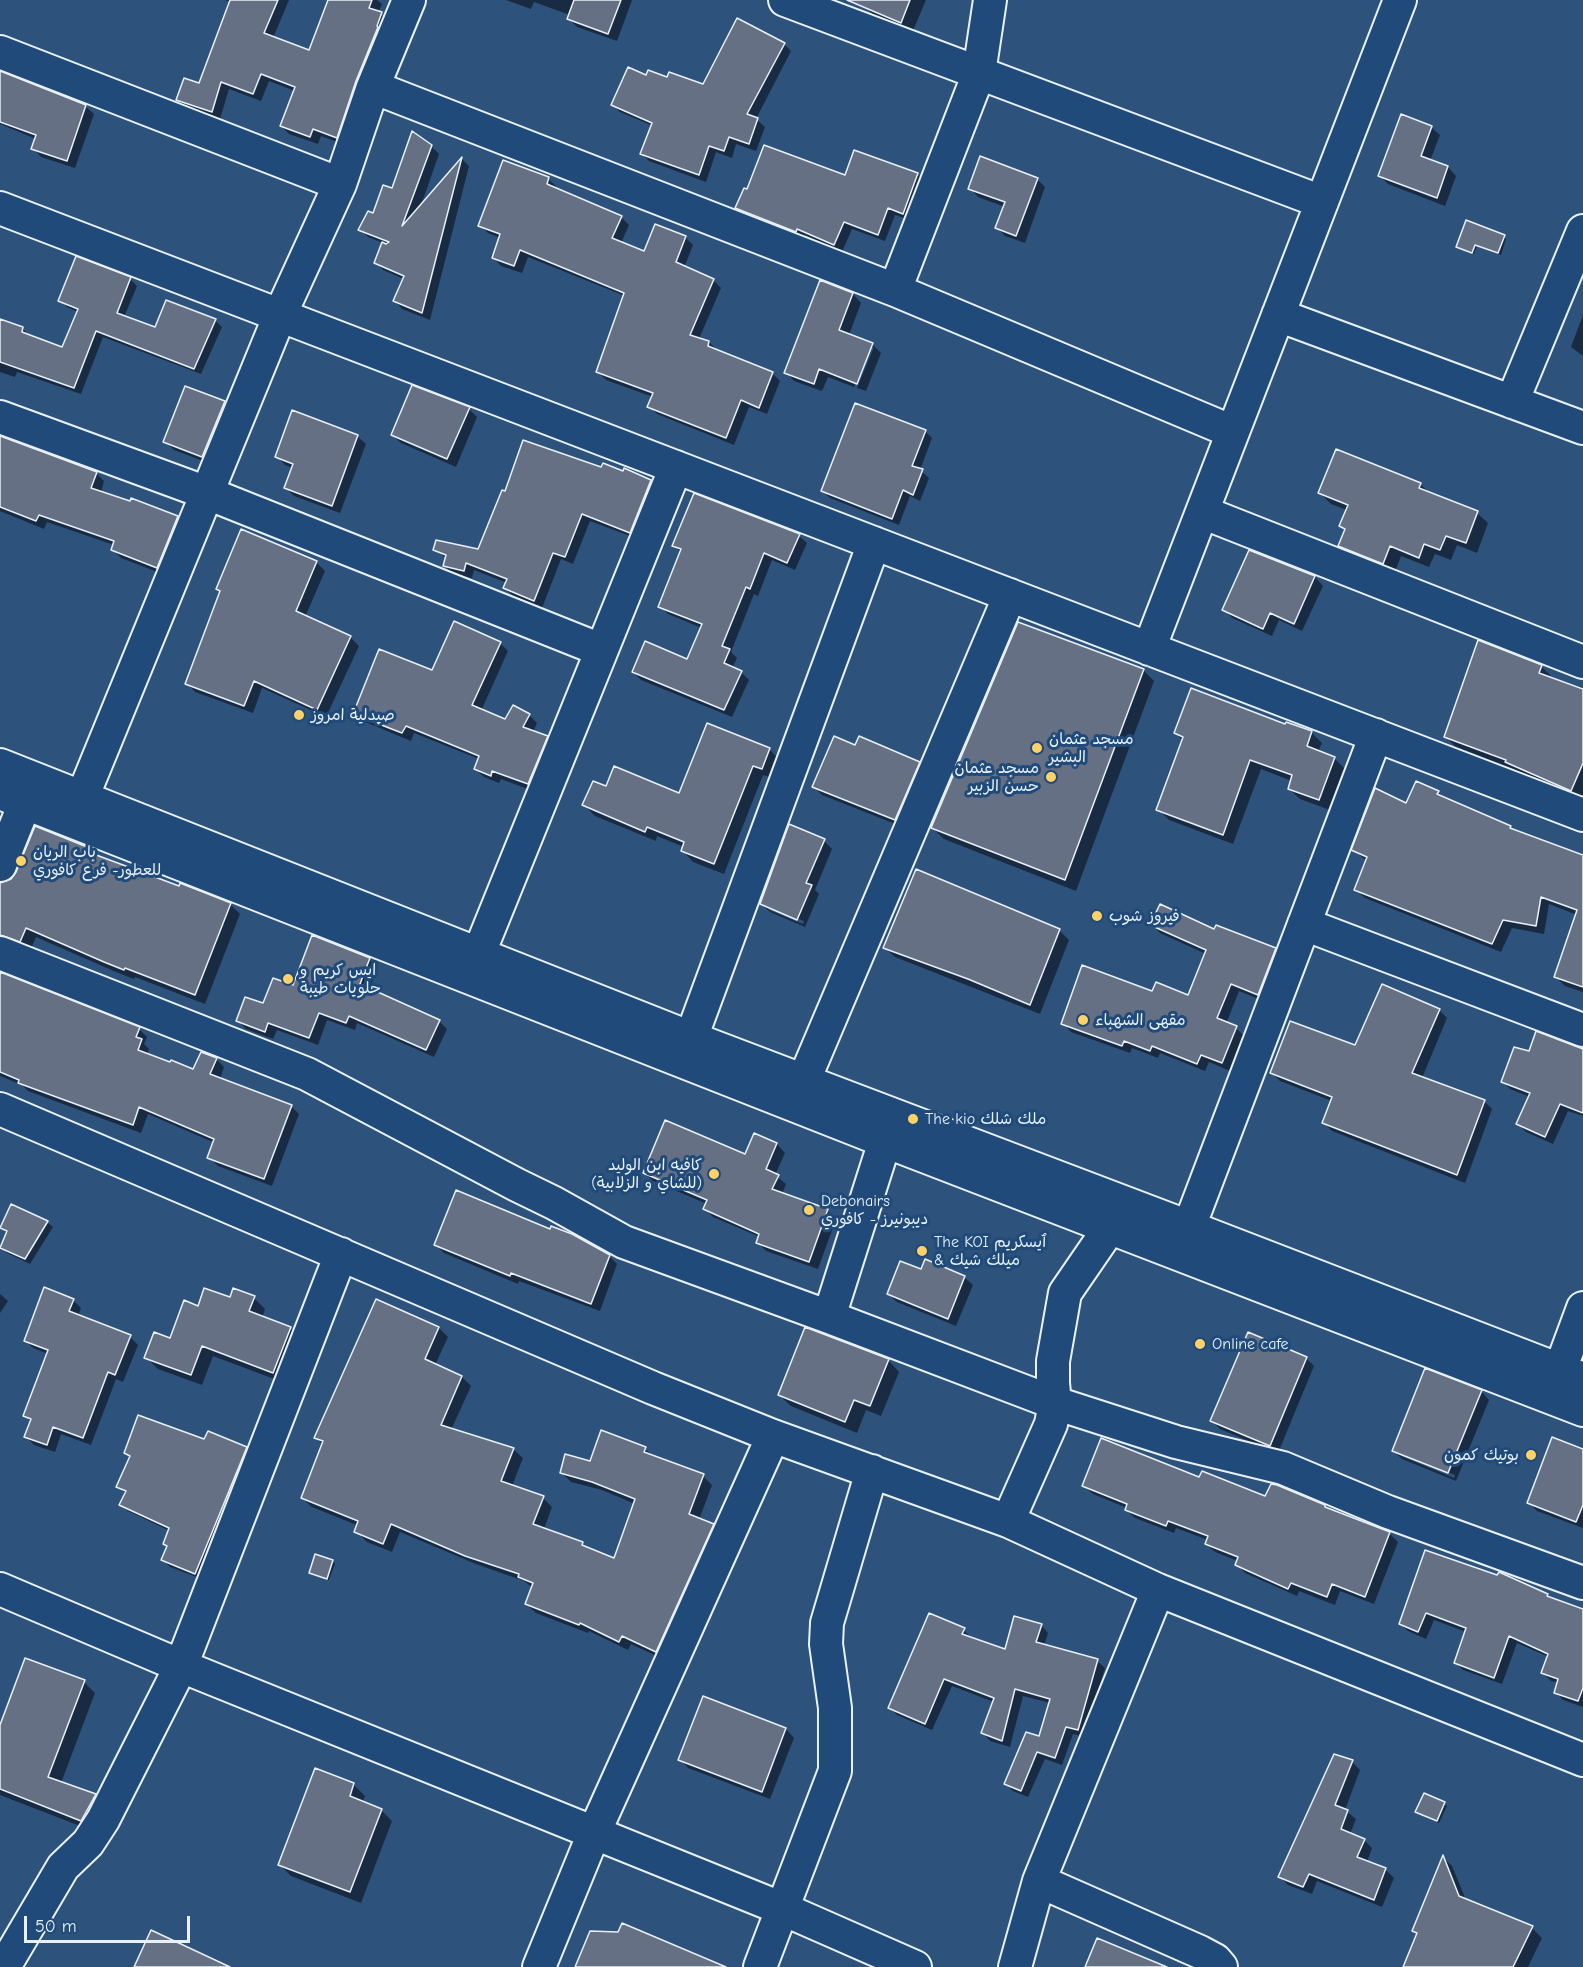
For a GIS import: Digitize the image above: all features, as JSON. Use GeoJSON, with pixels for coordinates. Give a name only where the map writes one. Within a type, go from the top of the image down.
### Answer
{"type":"FeatureCollection","features":[{"type":"Feature","properties":{"kind":"street"},"geometry":{"type":"LineString","coordinates":[[77,809],[280,315],[340,183],[374,87],[409,0]]}},
{"type":"Feature","properties":{"kind":"street"},"geometry":{"type":"LineString","coordinates":[[785,0],[1322,202]]}},
{"type":"Feature","properties":{"kind":"street"},"geometry":{"type":"LineString","coordinates":[[895,290],[979,73],[990,0]]}},
{"type":"Feature","properties":{"kind":"street"},"geometry":{"type":"LineString","coordinates":[[1149,649],[1400,0]]}},
{"type":"Feature","properties":{"kind":"street"},"geometry":{"type":"LineString","coordinates":[[0,52],[340,183]]}},
{"type":"Feature","properties":{"kind":"street"},"geometry":{"type":"LineString","coordinates":[[374,87],[895,290],[1233,432]]}},
{"type":"Feature","properties":{"kind":"street"},"geometry":{"type":"LineString","coordinates":[[0,208],[1583,815]]}},
{"type":"Feature","properties":{"kind":"street"},"geometry":{"type":"LineString","coordinates":[[1512,402],[1583,231]]}},
{"type":"Feature","properties":{"kind":"street"},"geometry":{"type":"LineString","coordinates":[[1278,315],[1583,428]]}},
{"type":"Feature","properties":{"kind":"street"},"geometry":{"type":"LineString","coordinates":[[0,417],[207,493],[601,650]]}},
{"type":"Feature","properties":{"kind":"street"},"geometry":{"type":"LineString","coordinates":[[479,953],[676,467]]}},
{"type":"Feature","properties":{"kind":"street"},"geometry":{"type":"LineString","coordinates":[[1202,512],[1583,662]]}},
{"type":"Feature","properties":{"kind":"street"},"geometry":{"type":"LineString","coordinates":[[691,1038],[874,543]]}},
{"type":"Feature","properties":{"kind":"street"},"geometry":{"type":"LineString","coordinates":[[767,1095],[804,1080],[1010,595]]}},
{"type":"Feature","properties":{"kind":"street"},"geometry":{"type":"LineString","coordinates":[[1153,1243],[1189,1227],[1376,735]]}},
{"type":"Feature","properties":{"kind":"street"},"geometry":{"type":"LineString","coordinates":[[0,765],[77,809],[767,1095],[1583,1410]]}},
{"type":"Feature","properties":{"kind":"street"},"geometry":{"type":"LineString","coordinates":[[0,865],[12,798],[77,809],[479,953],[691,1038],[1572,1375],[1583,1308]]}},
{"type":"Feature","properties":{"kind":"street"},"geometry":{"type":"LineString","coordinates":[[1304,924],[1583,1030]]}},
{"type":"Feature","properties":{"kind":"street"},"geometry":{"type":"LineString","coordinates":[[0,953],[307,1074],[624,1242],[1055,1403],[1176,1442],[1283,1468],[1388,1512],[1583,1583]]}},
{"type":"Feature","properties":{"kind":"street"},"geometry":{"type":"LineString","coordinates":[[0,1109],[653,1388],[773,1436],[1008,1521],[1158,1590],[1583,1760]]}},
{"type":"Feature","properties":{"kind":"street"},"geometry":{"type":"LineString","coordinates":[[829,1317],[885,1141]]}},
{"type":"Feature","properties":{"kind":"street"},"geometry":{"type":"LineString","coordinates":[[1008,1521],[1051,1424],[1055,1403],[1053,1360],[1065,1293],[1111,1226]]}},
{"type":"Feature","properties":{"kind":"street"},"geometry":{"type":"LineString","coordinates":[[4,1967],[63,1868],[88,1843],[103,1820],[181,1666],[341,1254]]}},
{"type":"Feature","properties":{"kind":"street"},"geometry":{"type":"LineString","coordinates":[[539,1967],[594,1833],[773,1436]]}},
{"type":"Feature","properties":{"kind":"street"},"geometry":{"type":"LineString","coordinates":[[760,1967],[835,1771],[835,1708],[826,1644],[827,1623],[872,1471]]}},
{"type":"Feature","properties":{"kind":"street"},"geometry":{"type":"LineString","coordinates":[[0,1589],[181,1666],[783,1910],[915,1967]]}},
{"type":"Feature","properties":{"kind":"street"},"geometry":{"type":"LineString","coordinates":[[1015,1967],[1039,1881],[1158,1590]]}},
{"type":"Feature","properties":{"kind":"street"},"geometry":{"type":"LineString","coordinates":[[1039,1881],[1200,1952],[1215,1960],[1221,1967]]}},
{"type":"Feature","properties":{"kind":"building"},"geometry":{"type":"Polygon","coordinates":[[[230,0],[278,0],[264,33],[309,50],[328,0],[372,0],[369,8],[382,12],[337,138],[313,129],[310,137],[280,126],[295,87],[261,74],[253,94],[221,82],[212,112],[176,100],[184,78],[199,83],[230,0]]]}},
{"type":"Feature","properties":{"kind":"building"},"geometry":{"type":"Polygon","coordinates":[[[574,0],[621,0],[608,34],[567,19],[574,0]]]}},
{"type":"Feature","properties":{"kind":"building"},"geometry":{"type":"Polygon","coordinates":[[[847,0],[910,0],[901,23],[847,0]]]}},
{"type":"Feature","properties":{"kind":"building"},"geometry":{"type":"Polygon","coordinates":[[[737,18],[785,43],[747,114],[758,118],[749,144],[729,137],[724,151],[709,146],[699,175],[640,154],[652,123],[611,105],[628,67],[646,75],[648,70],[667,77],[669,72],[703,84],[737,18]]]}},
{"type":"Feature","properties":{"kind":"building"},"geometry":{"type":"Polygon","coordinates":[[[0,71],[86,105],[67,161],[31,149],[36,135],[0,122],[0,71]]]}},
{"type":"Feature","properties":{"kind":"building"},"geometry":{"type":"Polygon","coordinates":[[[1401,114],[1432,126],[1421,156],[1448,166],[1437,198],[1378,176],[1401,114]]]}},
{"type":"Feature","properties":{"kind":"building"},"geometry":{"type":"Polygon","coordinates":[[[412,131],[432,145],[402,226],[462,157],[422,313],[393,301],[404,276],[374,263],[382,242],[386,244],[389,242],[358,230],[368,211],[373,213],[383,185],[392,188],[412,131]]]}},
{"type":"Feature","properties":{"kind":"building"},"geometry":{"type":"Polygon","coordinates":[[[764,145],[845,175],[854,150],[918,173],[903,214],[888,208],[878,235],[844,222],[834,245],[797,229],[796,232],[735,208],[744,188],[747,189],[764,145]]]}},
{"type":"Feature","properties":{"kind":"building"},"geometry":{"type":"Polygon","coordinates":[[[980,156],[1038,178],[1016,236],[995,228],[1005,202],[968,189],[980,156]]]}},
{"type":"Feature","properties":{"kind":"building"},"geometry":{"type":"Polygon","coordinates":[[[503,160],[549,177],[547,184],[622,216],[612,238],[644,251],[655,224],[686,236],[676,262],[714,279],[690,335],[709,341],[708,346],[773,372],[759,408],[741,400],[726,438],[647,407],[653,393],[596,372],[624,293],[520,250],[514,266],[492,258],[500,234],[478,226],[503,160]]]}},
{"type":"Feature","properties":{"kind":"building"},"geometry":{"type":"Polygon","coordinates":[[[1466,220],[1505,235],[1498,253],[1475,245],[1472,253],[1456,247],[1466,220]]]}},
{"type":"Feature","properties":{"kind":"building"},"geometry":{"type":"Polygon","coordinates":[[[76,256],[131,277],[117,313],[155,327],[166,300],[216,319],[194,369],[96,331],[74,388],[0,362],[0,319],[23,327],[22,332],[62,347],[78,309],[58,301],[76,256]]]}},
{"type":"Feature","properties":{"kind":"building"},"geometry":{"type":"Polygon","coordinates":[[[820,280],[853,293],[839,330],[873,343],[857,384],[819,369],[814,384],[784,373],[820,280]]]}},
{"type":"Feature","properties":{"kind":"building"},"geometry":{"type":"Polygon","coordinates":[[[412,385],[470,407],[447,459],[391,435],[412,385]]]}},
{"type":"Feature","properties":{"kind":"building"},"geometry":{"type":"Polygon","coordinates":[[[185,386],[225,401],[202,457],[163,442],[185,386]]]}},
{"type":"Feature","properties":{"kind":"building"},"geometry":{"type":"Polygon","coordinates":[[[855,403],[926,430],[912,466],[923,469],[913,495],[903,490],[892,519],[821,491],[855,403]]]}},
{"type":"Feature","properties":{"kind":"building"},"geometry":{"type":"Polygon","coordinates":[[[292,410],[358,435],[332,506],[284,488],[293,464],[275,457],[292,410]]]}},
{"type":"Feature","properties":{"kind":"building"},"geometry":{"type":"Polygon","coordinates":[[[0,436],[97,472],[91,488],[130,501],[131,498],[178,516],[157,568],[111,550],[114,541],[39,515],[36,521],[0,507],[0,436]]]}},
{"type":"Feature","properties":{"kind":"building"},"geometry":{"type":"Polygon","coordinates":[[[523,440],[601,467],[603,463],[623,471],[624,468],[651,480],[630,533],[582,514],[565,557],[553,553],[534,601],[503,588],[507,579],[466,563],[464,571],[443,566],[446,555],[433,550],[436,540],[478,549],[502,490],[505,491],[523,440]]]}},
{"type":"Feature","properties":{"kind":"building"},"geometry":{"type":"Polygon","coordinates":[[[1336,449],[1421,483],[1419,488],[1478,511],[1466,543],[1446,536],[1440,550],[1424,544],[1419,558],[1390,546],[1383,564],[1338,546],[1345,529],[1339,526],[1348,505],[1318,493],[1336,449]]]}},
{"type":"Feature","properties":{"kind":"building"},"geometry":{"type":"Polygon","coordinates":[[[694,493],[800,534],[787,563],[764,553],[750,589],[746,587],[722,646],[730,649],[724,663],[742,671],[724,710],[632,672],[645,641],[687,659],[702,624],[658,607],[681,549],[672,546],[694,493]]]}},
{"type":"Feature","properties":{"kind":"building"},"geometry":{"type":"Polygon","coordinates":[[[241,529],[317,561],[296,611],[351,636],[317,710],[254,681],[244,706],[185,684],[220,591],[216,589],[241,529]]]}},
{"type":"Feature","properties":{"kind":"building"},"geometry":{"type":"Polygon","coordinates":[[[1249,550],[1315,576],[1294,624],[1270,613],[1263,629],[1222,610],[1249,550]]]}},
{"type":"Feature","properties":{"kind":"building"},"geometry":{"type":"Polygon","coordinates":[[[454,621],[501,642],[472,705],[505,719],[513,705],[530,714],[523,727],[548,736],[528,784],[492,771],[491,776],[474,769],[479,756],[406,726],[402,733],[353,714],[379,649],[432,670],[454,621]]]}},
{"type":"Feature","properties":{"kind":"building","name":"مسجد عثمان البشير"},"geometry":{"type":"Polygon","coordinates":[[[1018,622],[1144,669],[1065,880],[931,828],[1018,622]]]}},
{"type":"Feature","properties":{"kind":"building"},"geometry":{"type":"Polygon","coordinates":[[[1478,640],[1542,665],[1539,673],[1583,689],[1583,763],[1571,791],[1505,762],[1506,760],[1444,737],[1478,640]]]}},
{"type":"Feature","properties":{"kind":"building"},"geometry":{"type":"Polygon","coordinates":[[[1191,688],[1285,724],[1286,722],[1312,731],[1307,746],[1335,757],[1319,800],[1288,789],[1292,775],[1250,760],[1223,835],[1156,810],[1183,737],[1174,733],[1191,688]]]}},
{"type":"Feature","properties":{"kind":"building"},"geometry":{"type":"Polygon","coordinates":[[[707,723],[770,748],[762,769],[753,766],[714,864],[681,851],[684,842],[647,827],[645,832],[582,805],[593,781],[606,786],[614,766],[679,793],[707,723]]]}},
{"type":"Feature","properties":{"kind":"building"},"geometry":{"type":"Polygon","coordinates":[[[834,736],[855,745],[859,736],[920,762],[895,820],[812,787],[834,736]]]}},
{"type":"Feature","properties":{"kind":"building"},"geometry":{"type":"Polygon","coordinates":[[[1416,781],[1439,791],[1437,794],[1511,826],[1510,828],[1583,855],[1583,987],[1554,977],[1577,910],[1541,897],[1536,926],[1503,920],[1492,944],[1354,890],[1367,857],[1351,850],[1375,788],[1406,803],[1416,781]]]}},
{"type":"Feature","properties":{"kind":"building"},"geometry":{"type":"Polygon","coordinates":[[[789,824],[825,839],[806,883],[812,885],[797,920],[760,904],[789,824]]]}},
{"type":"Feature","properties":{"kind":"building"},"geometry":{"type":"Polygon","coordinates":[[[35,826],[92,849],[91,853],[231,903],[195,995],[125,968],[124,970],[26,928],[20,942],[0,935],[0,883],[11,879],[16,872],[35,826]]]}},
{"type":"Feature","properties":{"kind":"building"},"geometry":{"type":"Polygon","coordinates":[[[916,869],[1060,929],[1030,1005],[968,979],[883,948],[916,869]]]}},
{"type":"Feature","properties":{"kind":"building"},"geometry":{"type":"Polygon","coordinates":[[[1160,904],[1214,929],[1216,925],[1276,948],[1258,995],[1231,984],[1217,1018],[1237,1026],[1222,1063],[1201,1055],[1197,1064],[1152,1046],[1150,1051],[1124,1041],[1122,1046],[1061,1024],[1082,965],[1152,991],[1156,982],[1188,995],[1206,950],[1150,925],[1160,904]]]}},
{"type":"Feature","properties":{"kind":"building"},"geometry":{"type":"Polygon","coordinates":[[[312,935],[370,958],[360,984],[440,1020],[426,1050],[349,1016],[346,1023],[319,1013],[309,1038],[268,1023],[265,1032],[236,1021],[245,997],[263,1003],[273,978],[293,985],[312,935]]]}},
{"type":"Feature","properties":{"kind":"building"},"geometry":{"type":"Polygon","coordinates":[[[0,972],[140,1027],[136,1037],[142,1039],[138,1050],[193,1069],[201,1052],[217,1058],[210,1074],[292,1105],[264,1179],[207,1158],[214,1139],[139,1107],[133,1125],[18,1083],[19,1080],[0,1072],[0,972]]]}},
{"type":"Feature","properties":{"kind":"building"},"geometry":{"type":"Polygon","coordinates":[[[1382,984],[1440,1009],[1412,1073],[1485,1100],[1457,1175],[1322,1123],[1332,1097],[1270,1073],[1290,1021],[1355,1045],[1382,984]]]}},
{"type":"Feature","properties":{"kind":"building"},"geometry":{"type":"Polygon","coordinates":[[[1536,1031],[1583,1049],[1583,1113],[1560,1104],[1545,1137],[1516,1124],[1530,1093],[1501,1082],[1514,1047],[1529,1051],[1536,1031]]]}},
{"type":"Feature","properties":{"kind":"building"},"geometry":{"type":"Polygon","coordinates":[[[665,1120],[745,1154],[754,1133],[777,1143],[766,1169],[779,1175],[772,1189],[828,1209],[809,1262],[756,1243],[759,1234],[703,1209],[707,1200],[643,1173],[665,1120]]]}},
{"type":"Feature","properties":{"kind":"building"},"geometry":{"type":"Polygon","coordinates":[[[456,1190],[550,1229],[551,1226],[572,1234],[610,1255],[591,1304],[511,1273],[510,1276],[434,1245],[456,1190]]]}},
{"type":"Feature","properties":{"kind":"building"},"geometry":{"type":"Polygon","coordinates":[[[11,1204],[48,1221],[25,1259],[0,1248],[7,1231],[0,1228],[11,1204]]]}},
{"type":"Feature","properties":{"kind":"building"},"geometry":{"type":"Polygon","coordinates":[[[925,1259],[965,1276],[948,1319],[887,1294],[900,1261],[921,1269],[925,1259]]]}},
{"type":"Feature","properties":{"kind":"building"},"geometry":{"type":"Polygon","coordinates":[[[44,1287],[74,1299],[69,1311],[131,1335],[115,1375],[108,1372],[83,1438],[53,1427],[47,1445],[24,1437],[31,1419],[23,1416],[48,1350],[24,1341],[44,1287]]]}},
{"type":"Feature","properties":{"kind":"building"},"geometry":{"type":"Polygon","coordinates":[[[204,1288],[230,1297],[233,1288],[255,1296],[249,1311],[291,1327],[273,1373],[202,1346],[191,1375],[144,1358],[154,1332],[170,1338],[184,1300],[198,1306],[204,1288]]]}},
{"type":"Feature","properties":{"kind":"building"},"geometry":{"type":"Polygon","coordinates":[[[376,1299],[439,1327],[425,1359],[462,1376],[441,1425],[514,1448],[501,1481],[544,1496],[533,1524],[583,1542],[582,1545],[614,1558],[635,1499],[592,1482],[560,1473],[565,1454],[590,1461],[601,1430],[646,1447],[644,1452],[704,1474],[689,1514],[714,1524],[656,1652],[622,1636],[619,1642],[580,1623],[579,1625],[525,1604],[533,1583],[518,1577],[519,1574],[465,1556],[391,1524],[383,1544],[354,1532],[358,1521],[301,1498],[323,1441],[314,1438],[376,1299]]]}},
{"type":"Feature","properties":{"kind":"building"},"geometry":{"type":"Polygon","coordinates":[[[805,1327],[889,1359],[870,1406],[854,1400],[845,1422],[778,1395],[805,1327]]]}},
{"type":"Feature","properties":{"kind":"building"},"geometry":{"type":"Polygon","coordinates":[[[1248,1332],[1307,1357],[1270,1446],[1210,1421],[1248,1332]]]}},
{"type":"Feature","properties":{"kind":"building"},"geometry":{"type":"Polygon","coordinates":[[[1425,1368],[1482,1390],[1448,1473],[1392,1451],[1425,1368]]]}},
{"type":"Feature","properties":{"kind":"building"},"geometry":{"type":"Polygon","coordinates":[[[138,1415],[204,1439],[208,1431],[247,1447],[195,1574],[161,1560],[167,1546],[163,1544],[169,1528],[119,1505],[126,1491],[116,1487],[130,1456],[124,1453],[138,1415]]]}},
{"type":"Feature","properties":{"kind":"building"},"geometry":{"type":"Polygon","coordinates":[[[1552,1437],[1583,1449],[1583,1505],[1576,1522],[1527,1503],[1552,1437]]]}},
{"type":"Feature","properties":{"kind":"building"},"geometry":{"type":"Polygon","coordinates":[[[1101,1438],[1199,1477],[1202,1471],[1265,1496],[1271,1484],[1277,1485],[1325,1505],[1325,1507],[1390,1532],[1365,1597],[1332,1584],[1327,1597],[1291,1583],[1288,1589],[1235,1565],[1238,1557],[1205,1544],[1208,1536],[1168,1521],[1166,1526],[1125,1510],[1127,1504],[1082,1486],[1101,1438]]]}},
{"type":"Feature","properties":{"kind":"building"},"geometry":{"type":"Polygon","coordinates":[[[1425,1550],[1497,1575],[1499,1572],[1548,1594],[1547,1596],[1583,1609],[1583,1688],[1578,1701],[1554,1693],[1558,1679],[1541,1673],[1548,1654],[1509,1636],[1494,1678],[1454,1663],[1466,1628],[1426,1613],[1418,1632],[1399,1624],[1425,1550]]]}},
{"type":"Feature","properties":{"kind":"building"},"geometry":{"type":"Polygon","coordinates":[[[315,1554],[333,1560],[327,1579],[309,1573],[315,1554]]]}},
{"type":"Feature","properties":{"kind":"building"},"geometry":{"type":"Polygon","coordinates":[[[929,1613],[965,1628],[962,1634],[1005,1649],[1014,1616],[1042,1624],[1036,1642],[1098,1659],[1078,1730],[1066,1727],[1055,1758],[1037,1752],[1021,1791],[1004,1784],[1026,1732],[1039,1736],[1050,1699],[1015,1689],[1002,1741],[981,1733],[994,1698],[944,1679],[925,1724],[888,1708],[929,1613]]]}},
{"type":"Feature","properties":{"kind":"building"},"geometry":{"type":"Polygon","coordinates":[[[25,1658],[85,1680],[48,1777],[96,1794],[81,1821],[0,1789],[0,1725],[25,1658]]]}},
{"type":"Feature","properties":{"kind":"building"},"geometry":{"type":"Polygon","coordinates":[[[703,1696],[786,1728],[762,1792],[678,1760],[703,1696]]]}},
{"type":"Feature","properties":{"kind":"building"},"geometry":{"type":"Polygon","coordinates":[[[1334,1754],[1353,1760],[1335,1805],[1348,1810],[1341,1829],[1365,1839],[1357,1857],[1386,1868],[1374,1900],[1309,1874],[1303,1887],[1278,1877],[1334,1754]]]}},
{"type":"Feature","properties":{"kind":"building"},"geometry":{"type":"Polygon","coordinates":[[[315,1768],[354,1783],[350,1796],[382,1809],[350,1892],[278,1865],[315,1768]]]}},
{"type":"Feature","properties":{"kind":"building"},"geometry":{"type":"Polygon","coordinates":[[[1424,1793],[1445,1802],[1437,1821],[1415,1812],[1424,1793]]]}},
{"type":"Feature","properties":{"kind":"building"},"geometry":{"type":"Polygon","coordinates":[[[1443,1855],[1459,1896],[1533,1926],[1513,1967],[1403,1967],[1417,1933],[1412,1931],[1443,1855]]]}},
{"type":"Feature","properties":{"kind":"building"},"geometry":{"type":"Polygon","coordinates":[[[622,1923],[726,1967],[575,1967],[590,1931],[618,1932],[622,1923]]]}},
{"type":"Feature","properties":{"kind":"building"},"geometry":{"type":"Polygon","coordinates":[[[151,1930],[230,1967],[134,1967],[151,1930]]]}},
{"type":"Feature","properties":{"kind":"building"},"geometry":{"type":"Polygon","coordinates":[[[1097,1938],[1167,1967],[1085,1967],[1097,1938]]]}},
{"type":"Feature","properties":{"kind":"place","name":"صيدلية امروز"},"geometry":{"type":"Point","coordinates":[299,715]}},
{"type":"Feature","properties":{"kind":"place","name":"مسجد عثمان البشير"},"geometry":{"type":"Point","coordinates":[1037,748]}},
{"type":"Feature","properties":{"kind":"place","name":"مسجد عثمان حسن الزبير"},"geometry":{"type":"Point","coordinates":[1051,777]}},
{"type":"Feature","properties":{"kind":"place","name":"باب الريان للعطور- فرع كافوري"},"geometry":{"type":"Point","coordinates":[21,861]}},
{"type":"Feature","properties":{"kind":"place","name":"فيروز شوب"},"geometry":{"type":"Point","coordinates":[1097,916]}},
{"type":"Feature","properties":{"kind":"place","name":"ايس كريم و حلويات طيبة"},"geometry":{"type":"Point","coordinates":[288,979]}},
{"type":"Feature","properties":{"kind":"place","name":"مقهى الشهباء"},"geometry":{"type":"Point","coordinates":[1083,1020]}},
{"type":"Feature","properties":{"kind":"place","name":"The kio ملك شلك"},"geometry":{"type":"Point","coordinates":[913,1119]}},
{"type":"Feature","properties":{"kind":"place","name":"كافيه ابن الوليد (للشاي و الزلابية)"},"geometry":{"type":"Point","coordinates":[714,1174]}},
{"type":"Feature","properties":{"kind":"place","name":"Debonairs ديبونيرز - كافوري"},"geometry":{"type":"Point","coordinates":[809,1210]}},
{"type":"Feature","properties":{"kind":"place","name":"The KOI ٱيسكريم & ميلك شيك"},"geometry":{"type":"Point","coordinates":[922,1251]}},
{"type":"Feature","properties":{"kind":"place","name":"Online cafe"},"geometry":{"type":"Point","coordinates":[1200,1344]}},
{"type":"Feature","properties":{"kind":"place","name":"بوتيك كمون"},"geometry":{"type":"Point","coordinates":[1531,1455]}}]}
